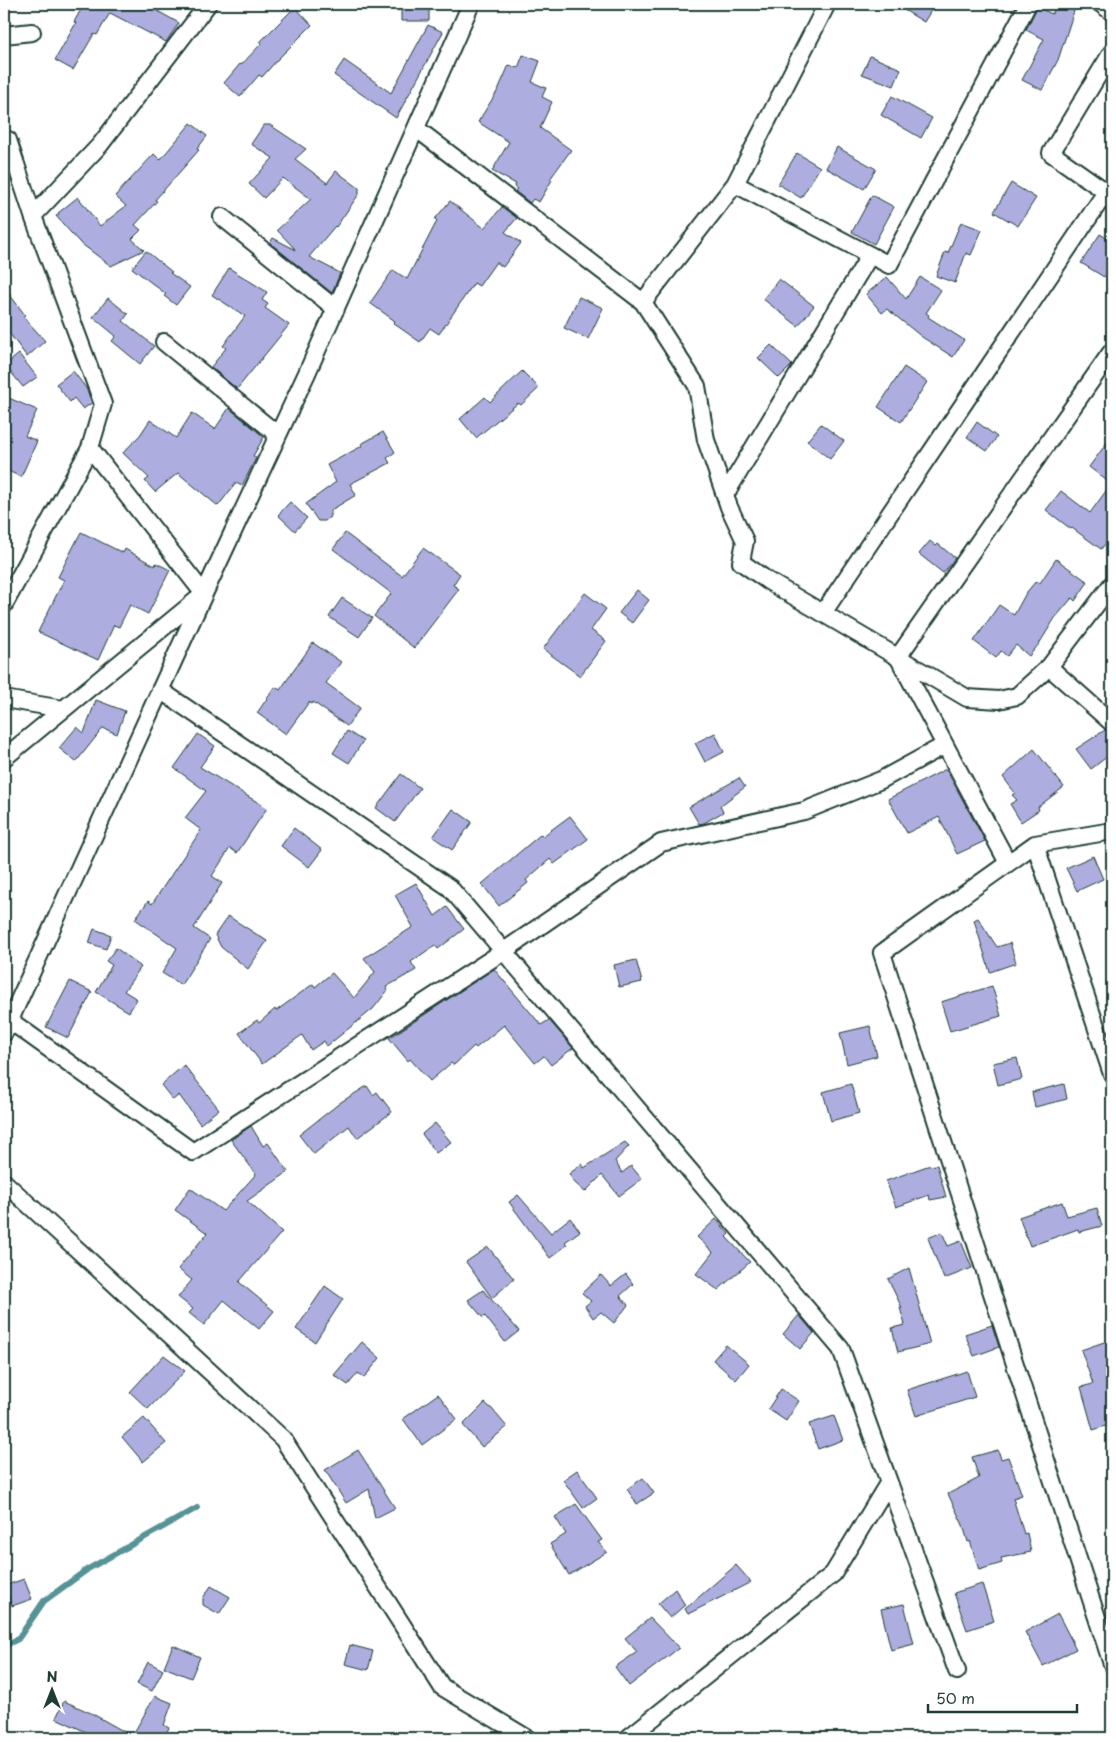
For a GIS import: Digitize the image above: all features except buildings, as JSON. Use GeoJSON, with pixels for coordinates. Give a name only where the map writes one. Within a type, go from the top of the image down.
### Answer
{"type":"FeatureCollection","features":[{"type":"Feature","properties":{"kind":"street"},"geometry":{"type":"LineString","coordinates":[[33,216],[100,145],[208,4]]}},
{"type":"Feature","properties":{"kind":"street"},"geometry":{"type":"LineString","coordinates":[[471,4],[336,309],[6,1026],[193,1152],[504,951],[661,844],[804,811],[881,780],[945,745]]}},
{"type":"Feature","properties":{"kind":"street"},"geometry":{"type":"LineString","coordinates":[[643,302],[735,184],[827,4]]}},
{"type":"Feature","properties":{"kind":"street"},"geometry":{"type":"LineString","coordinates":[[735,184],[889,266],[1028,4]]}},
{"type":"Feature","properties":{"kind":"street"},"geometry":{"type":"LineString","coordinates":[[1101,4],[1112,12]]}},
{"type":"Feature","properties":{"kind":"street"},"geometry":{"type":"LineString","coordinates":[[4,34],[32,32]]}},
{"type":"Feature","properties":{"kind":"street"},"geometry":{"type":"LineString","coordinates":[[823,613],[1109,194],[1051,154],[1112,52]]}},
{"type":"Feature","properties":{"kind":"street"},"geometry":{"type":"LineString","coordinates":[[417,129],[643,302],[697,386],[706,440],[725,495],[745,541],[741,562],[768,580],[967,698],[999,700],[1017,696],[1049,667],[1112,584]]}},
{"type":"Feature","properties":{"kind":"street"},"geometry":{"type":"LineString","coordinates":[[4,140],[8,140],[33,216],[103,404],[90,448],[4,606]]}},
{"type":"Feature","properties":{"kind":"street"},"geometry":{"type":"LineString","coordinates":[[222,217],[336,309]]}},
{"type":"Feature","properties":{"kind":"street"},"geometry":{"type":"LineString","coordinates":[[725,495],[870,255]]}},
{"type":"Feature","properties":{"kind":"street"},"geometry":{"type":"LineString","coordinates":[[164,342],[278,435]]}},
{"type":"Feature","properties":{"kind":"street"},"geometry":{"type":"LineString","coordinates":[[898,656],[1112,351]]}},
{"type":"Feature","properties":{"kind":"street"},"geometry":{"type":"LineString","coordinates":[[90,448],[204,594]]}},
{"type":"Feature","properties":{"kind":"street"},"geometry":{"type":"LineString","coordinates":[[4,758],[204,594]]}},
{"type":"Feature","properties":{"kind":"street"},"geometry":{"type":"LineString","coordinates":[[898,656],[1008,863]]}},
{"type":"Feature","properties":{"kind":"street"},"geometry":{"type":"LineString","coordinates":[[1049,667],[1112,723]]}},
{"type":"Feature","properties":{"kind":"street"},"geometry":{"type":"LineString","coordinates":[[160,690],[450,888],[842,1349],[957,1672]]}},
{"type":"Feature","properties":{"kind":"street"},"geometry":{"type":"LineString","coordinates":[[4,699],[63,709]]}},
{"type":"Feature","properties":{"kind":"street"},"geometry":{"type":"LineString","coordinates":[[1112,831],[1035,844],[882,953],[1112,1664]]}},
{"type":"Feature","properties":{"kind":"street"},"geometry":{"type":"LineString","coordinates":[[1035,844],[1112,1074]]}},
{"type":"Feature","properties":{"kind":"street"},"geometry":{"type":"LineString","coordinates":[[4,1182],[283,1439],[442,1687],[527,1738]]}},
{"type":"Feature","properties":{"kind":"street"},"geometry":{"type":"LineString","coordinates":[[628,1738],[833,1574],[889,1482]]}},
{"type":"Feature","properties":{"kind":"waterway"},"geometry":{"type":"LineString","coordinates":[[4,1646],[18,1639],[44,1601],[88,1569],[197,1508]]}}]}
